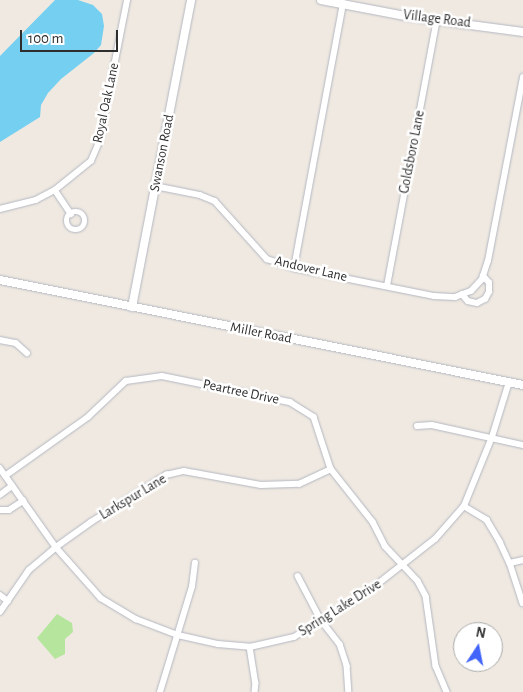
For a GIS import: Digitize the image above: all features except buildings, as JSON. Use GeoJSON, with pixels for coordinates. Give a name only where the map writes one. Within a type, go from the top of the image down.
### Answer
{"type":"FeatureCollection","features":[{"type":"Feature","properties":{"kind":"street","name":"Royal Oak Lane"},"geometry":{"type":"LineString","coordinates":[[0,209],[36,200],[55,190],[91,161],[99,142],[127,0]]}},
{"type":"Feature","properties":{"kind":"street","name":"Swanson Road"},"geometry":{"type":"LineString","coordinates":[[132,307],[191,0]]}},
{"type":"Feature","properties":{"kind":"street","name":"Village Road"},"geometry":{"type":"LineString","coordinates":[[321,0],[410,16],[523,32]]}},
{"type":"Feature","properties":{"kind":"street"},"geometry":{"type":"LineString","coordinates":[[294,268],[343,4]]}},
{"type":"Feature","properties":{"kind":"street","name":"Goldsboro Lane"},"geometry":{"type":"LineString","coordinates":[[387,286],[437,19]]}},
{"type":"Feature","properties":{"kind":"street","name":"Andover Lane"},"geometry":{"type":"LineString","coordinates":[[156,186],[200,195],[215,201],[267,259],[294,268],[434,296],[455,297],[462,294],[468,301],[477,303],[485,299],[489,292],[489,283],[483,276],[523,77]]}},
{"type":"Feature","properties":{"kind":"street"},"geometry":{"type":"LineString","coordinates":[[55,190],[71,214]]}},
{"type":"Feature","properties":{"kind":"street"},"geometry":{"type":"LineString","coordinates":[[462,294],[471,291],[483,276]]}},
{"type":"Feature","properties":{"kind":"street","name":"Miller Road"},"geometry":{"type":"LineString","coordinates":[[0,280],[523,385]]}},
{"type":"Feature","properties":{"kind":"street"},"geometry":{"type":"LineString","coordinates":[[0,340],[16,343],[27,353]]}},
{"type":"Feature","properties":{"kind":"street","name":"Peartree Drive"},"geometry":{"type":"LineString","coordinates":[[5,476],[88,417],[126,381],[162,376],[290,402],[314,417],[331,469],[373,522],[385,546],[418,581],[426,596],[436,666],[447,692]]}},
{"type":"Feature","properties":{"kind":"street","name":"Spring Lake Drive"},"geometry":{"type":"LineString","coordinates":[[0,468],[56,547],[101,598],[136,619],[178,635],[218,644],[250,647],[294,636],[365,594],[435,539],[464,506],[492,437],[509,382]]}},
{"type":"Feature","properties":{"kind":"street"},"geometry":{"type":"LineString","coordinates":[[417,426],[432,425],[523,445]]}},
{"type":"Feature","properties":{"kind":"street","name":"Larkspur Lane"},"geometry":{"type":"LineString","coordinates":[[0,612],[29,570],[56,547],[91,522],[166,475],[184,471],[261,485],[299,484],[331,469]]}},
{"type":"Feature","properties":{"kind":"street"},"geometry":{"type":"LineString","coordinates":[[0,495],[12,486]]}},
{"type":"Feature","properties":{"kind":"street"},"geometry":{"type":"LineString","coordinates":[[0,510],[9,510],[23,501]]}},
{"type":"Feature","properties":{"kind":"street"},"geometry":{"type":"LineString","coordinates":[[464,506],[487,520],[510,563],[523,603]]}},
{"type":"Feature","properties":{"kind":"street"},"geometry":{"type":"LineString","coordinates":[[510,563],[523,560]]}},
{"type":"Feature","properties":{"kind":"street"},"geometry":{"type":"LineString","coordinates":[[160,692],[192,587],[195,562]]}},
{"type":"Feature","properties":{"kind":"street"},"geometry":{"type":"LineString","coordinates":[[298,576],[321,620],[340,644],[347,666],[349,692]]}},
{"type":"Feature","properties":{"kind":"street"},"geometry":{"type":"LineString","coordinates":[[0,594],[8,601]]}},
{"type":"Feature","properties":{"kind":"street"},"geometry":{"type":"LineString","coordinates":[[250,647],[256,683],[255,692]]}},
{"type":"Feature","properties":{"kind":"green space"},"geometry":{"type":"Polygon","coordinates":[[[57,614],[72,623],[73,632],[65,639],[65,654],[55,659],[37,638],[57,614]]]}},
{"type":"Feature","properties":{"kind":"water"},"geometry":{"type":"Polygon","coordinates":[[[55,0],[78,0],[93,5],[102,14],[104,26],[101,45],[94,53],[61,79],[48,93],[41,105],[40,117],[0,142],[0,56],[55,0]]]}}]}
